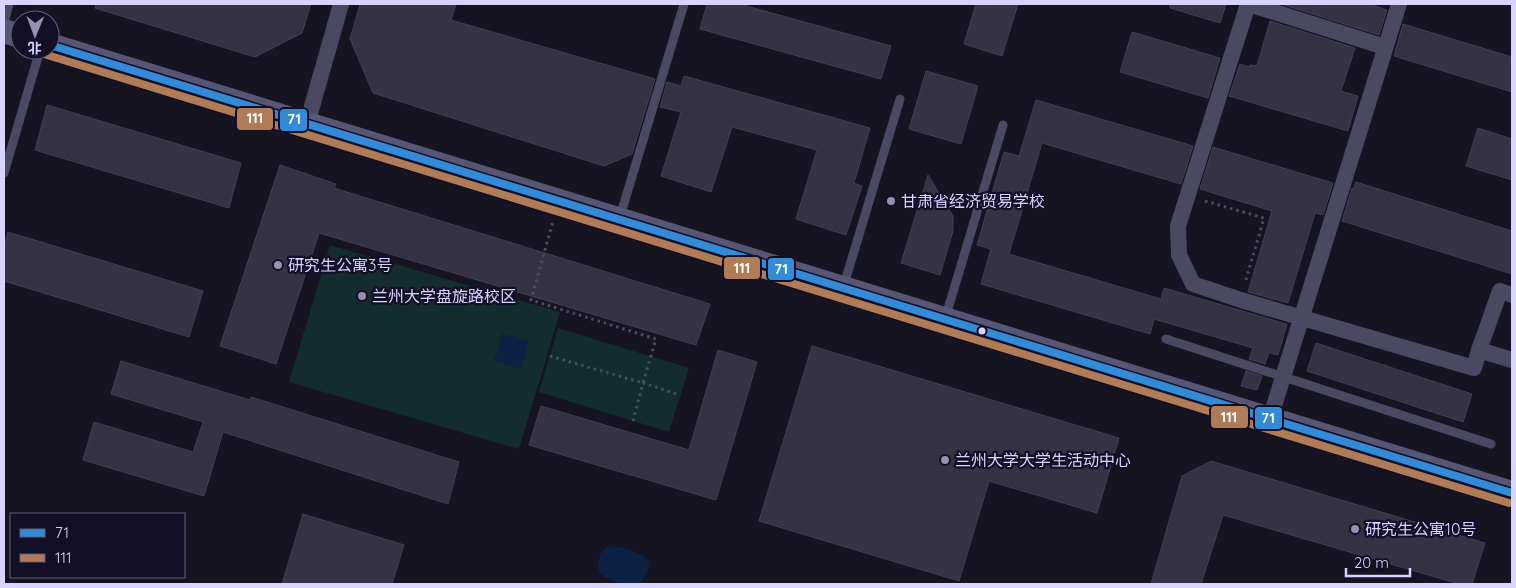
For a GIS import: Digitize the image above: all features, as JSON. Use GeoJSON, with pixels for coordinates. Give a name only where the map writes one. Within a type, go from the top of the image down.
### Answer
{"type":"FeatureCollection","features":[{"type":"Feature","properties":{"kind":"street"},"geometry":{"type":"LineString","coordinates":[[307,124],[341,4]]}},
{"type":"Feature","properties":{"kind":"street"},"geometry":{"type":"LineString","coordinates":[[1385,47],[1249,4],[1178,226],[1180,255],[1193,284],[1301,318],[1474,368],[1500,291],[1512,295]]}},
{"type":"Feature","properties":{"kind":"street"},"geometry":{"type":"LineString","coordinates":[[1270,419],[1399,4]]}},
{"type":"Feature","properties":{"kind":"street"},"geometry":{"type":"LineString","coordinates":[[60,48],[1512,494]]}},
{"type":"Feature","properties":{"kind":"street"},"geometry":{"type":"LineString","coordinates":[[1480,350],[1512,360]]}},
{"type":"Feature","properties":{"kind":"lane"},"geometry":{"type":"LineString","coordinates":[[4,22],[9,4]]}},
{"type":"Feature","properties":{"kind":"lane"},"geometry":{"type":"LineString","coordinates":[[619,220],[683,4]]}},
{"type":"Feature","properties":{"kind":"lane"},"geometry":{"type":"LineString","coordinates":[[4,173],[37,60]]}},
{"type":"Feature","properties":{"kind":"lane"},"geometry":{"type":"LineString","coordinates":[[843,288],[900,98]]}},
{"type":"Feature","properties":{"kind":"lane"},"geometry":{"type":"LineString","coordinates":[[945,320],[1003,125]]}},
{"type":"Feature","properties":{"kind":"lane"},"geometry":{"type":"LineString","coordinates":[[1166,339],[1491,444]]}},
{"type":"Feature","properties":{"kind":"path"},"geometry":{"type":"LineString","coordinates":[[1187,196],[1264,218],[1241,300]]}},
{"type":"Feature","properties":{"kind":"path"},"geometry":{"type":"LineString","coordinates":[[559,202],[531,300],[656,340],[633,421]]}},
{"type":"Feature","properties":{"kind":"path"},"geometry":{"type":"LineString","coordinates":[[550,356],[680,395]]}},
{"type":"Feature","properties":{"kind":"green space"},"geometry":{"type":"Polygon","coordinates":[[[330,245],[560,312],[519,449],[289,382],[330,245]]]}},
{"type":"Feature","properties":{"kind":"green space"},"geometry":{"type":"Polygon","coordinates":[[[558,328],[689,368],[669,432],[539,392],[558,328]]]}},
{"type":"Feature","properties":{"kind":"water"},"geometry":{"type":"Polygon","coordinates":[[[503,333],[529,341],[521,369],[494,361],[503,333]]]}},
{"type":"Feature","properties":{"kind":"water"},"geometry":{"type":"Polygon","coordinates":[[[608,546],[630,550],[640,554],[649,561],[647,574],[639,584],[628,584],[608,579],[599,572],[599,557],[608,546]]]}},
{"type":"Feature","properties":{"kind":"building"},"geometry":{"type":"Polygon","coordinates":[[[96,4],[311,4],[302,33],[255,57],[95,8],[96,4]]]}},
{"type":"Feature","properties":{"kind":"building"},"geometry":{"type":"Polygon","coordinates":[[[360,4],[456,4],[451,20],[655,79],[632,154],[604,166],[373,93],[350,39],[360,4]]]}},
{"type":"Feature","properties":{"kind":"building"},"geometry":{"type":"Polygon","coordinates":[[[707,4],[739,4],[891,46],[881,79],[700,29],[707,4]]]}},
{"type":"Feature","properties":{"kind":"building"},"geometry":{"type":"Polygon","coordinates":[[[976,4],[1018,4],[1002,56],[964,44],[976,4]]]}},
{"type":"Feature","properties":{"kind":"building"},"geometry":{"type":"Polygon","coordinates":[[[1170,4],[1226,4],[1220,23],[1170,8],[1170,4]]]}},
{"type":"Feature","properties":{"kind":"building"},"geometry":{"type":"Polygon","coordinates":[[[1281,4],[1369,4],[1387,10],[1379,35],[1281,4]]]}},
{"type":"Feature","properties":{"kind":"building"},"geometry":{"type":"Polygon","coordinates":[[[1270,21],[1355,48],[1341,91],[1358,96],[1348,131],[1229,96],[1240,64],[1250,67],[1250,65],[1257,66],[1270,21]]]}},
{"type":"Feature","properties":{"kind":"building"},"geometry":{"type":"Polygon","coordinates":[[[1403,24],[1512,57],[1512,92],[1394,56],[1403,24]]]}},
{"type":"Feature","properties":{"kind":"building"},"geometry":{"type":"Polygon","coordinates":[[[1132,32],[1220,58],[1208,98],[1120,72],[1132,32]]]}},
{"type":"Feature","properties":{"kind":"building"},"geometry":{"type":"Polygon","coordinates":[[[926,71],[978,86],[961,144],[909,129],[926,71]]]}},
{"type":"Feature","properties":{"kind":"building"},"geometry":{"type":"Polygon","coordinates":[[[684,76],[870,128],[854,183],[862,186],[846,235],[796,219],[817,150],[732,127],[711,192],[661,176],[681,112],[660,107],[667,82],[681,86],[684,76]]]}},
{"type":"Feature","properties":{"kind":"building"},"geometry":{"type":"Polygon","coordinates":[[[1036,100],[1193,146],[1181,184],[1042,143],[1009,254],[1161,299],[1164,288],[1287,324],[1278,355],[1269,353],[1265,364],[1249,359],[1253,348],[1154,319],[1150,334],[981,284],[991,249],[977,245],[1004,152],[1019,156],[1036,100]]]}},
{"type":"Feature","properties":{"kind":"building"},"geometry":{"type":"Polygon","coordinates":[[[47,105],[241,163],[229,208],[35,150],[47,105]]]}},
{"type":"Feature","properties":{"kind":"building"},"geometry":{"type":"Polygon","coordinates":[[[1478,128],[1512,139],[1512,180],[1466,166],[1478,128]]]}},
{"type":"Feature","properties":{"kind":"building"},"geometry":{"type":"Polygon","coordinates":[[[1213,147],[1333,183],[1323,215],[1315,213],[1288,303],[1248,292],[1272,211],[1200,189],[1213,147]]]}},
{"type":"Feature","properties":{"kind":"building"},"geometry":{"type":"Polygon","coordinates":[[[280,165],[336,184],[334,188],[710,304],[696,345],[319,233],[276,364],[220,346],[280,165]]]}},
{"type":"Feature","properties":{"kind":"building"},"geometry":{"type":"Polygon","coordinates":[[[928,175],[953,216],[953,231],[940,275],[901,263],[928,175]]]}},
{"type":"Feature","properties":{"kind":"building"},"geometry":{"type":"Polygon","coordinates":[[[1356,182],[1512,231],[1512,274],[1342,221],[1352,188],[1354,189],[1356,182]]]}},
{"type":"Feature","properties":{"kind":"building"},"geometry":{"type":"Polygon","coordinates":[[[8,232],[203,291],[189,337],[4,281],[4,247],[8,232]]]}},
{"type":"Feature","properties":{"kind":"building"},"geometry":{"type":"Polygon","coordinates":[[[1316,343],[1472,394],[1463,422],[1307,371],[1316,343]]]}},
{"type":"Feature","properties":{"kind":"building","name":"兰州大学大学生活动中心"},"geometry":{"type":"Polygon","coordinates":[[[812,346],[1119,438],[1097,513],[989,481],[959,581],[759,521],[812,346]]]}},
{"type":"Feature","properties":{"kind":"building"},"geometry":{"type":"Polygon","coordinates":[[[718,350],[757,362],[716,500],[529,445],[541,406],[689,450],[718,350]]]}},
{"type":"Feature","properties":{"kind":"building"},"geometry":{"type":"Polygon","coordinates":[[[121,361],[250,400],[251,397],[459,462],[448,504],[223,432],[204,496],[83,460],[94,422],[193,452],[203,422],[111,394],[121,361]]]}},
{"type":"Feature","properties":{"kind":"building"},"geometry":{"type":"Polygon","coordinates":[[[1246,371],[1262,376],[1257,390],[1241,386],[1246,371]]]}},
{"type":"Feature","properties":{"kind":"building","name":"研究生公寓10号"},"geometry":{"type":"Polygon","coordinates":[[[1211,461],[1485,543],[1472,584],[1459,584],[1223,515],[1201,584],[1151,584],[1182,476],[1211,461]]]}},
{"type":"Feature","properties":{"kind":"building"},"geometry":{"type":"Polygon","coordinates":[[[303,514],[404,545],[392,584],[282,584],[303,514]]]}},
{"type":"Feature","properties":{"kind":"transit line","name":"71"},"geometry":{"type":"LineString","coordinates":[[60,48],[1512,493]]}},
{"type":"Feature","properties":{"kind":"transit line","name":"111"},"geometry":{"type":"LineString","coordinates":[[60,59],[1509,503]]}},
{"type":"Feature","properties":{"kind":"place","name":"甘肃省经济贸易学校"},"geometry":{"type":"Point","coordinates":[891,201]}},
{"type":"Feature","properties":{"kind":"place","name":"研究生公寓3号"},"geometry":{"type":"Point","coordinates":[278,265]}},
{"type":"Feature","properties":{"kind":"place","name":"兰州大学盘旋路校区"},"geometry":{"type":"Point","coordinates":[362,296]}},
{"type":"Feature","properties":{"kind":"place","name":"兰州大学大学生活动中心"},"geometry":{"type":"Point","coordinates":[945,460]}},
{"type":"Feature","properties":{"kind":"place","name":"研究生公寓10号"},"geometry":{"type":"Point","coordinates":[1355,529]}}]}
